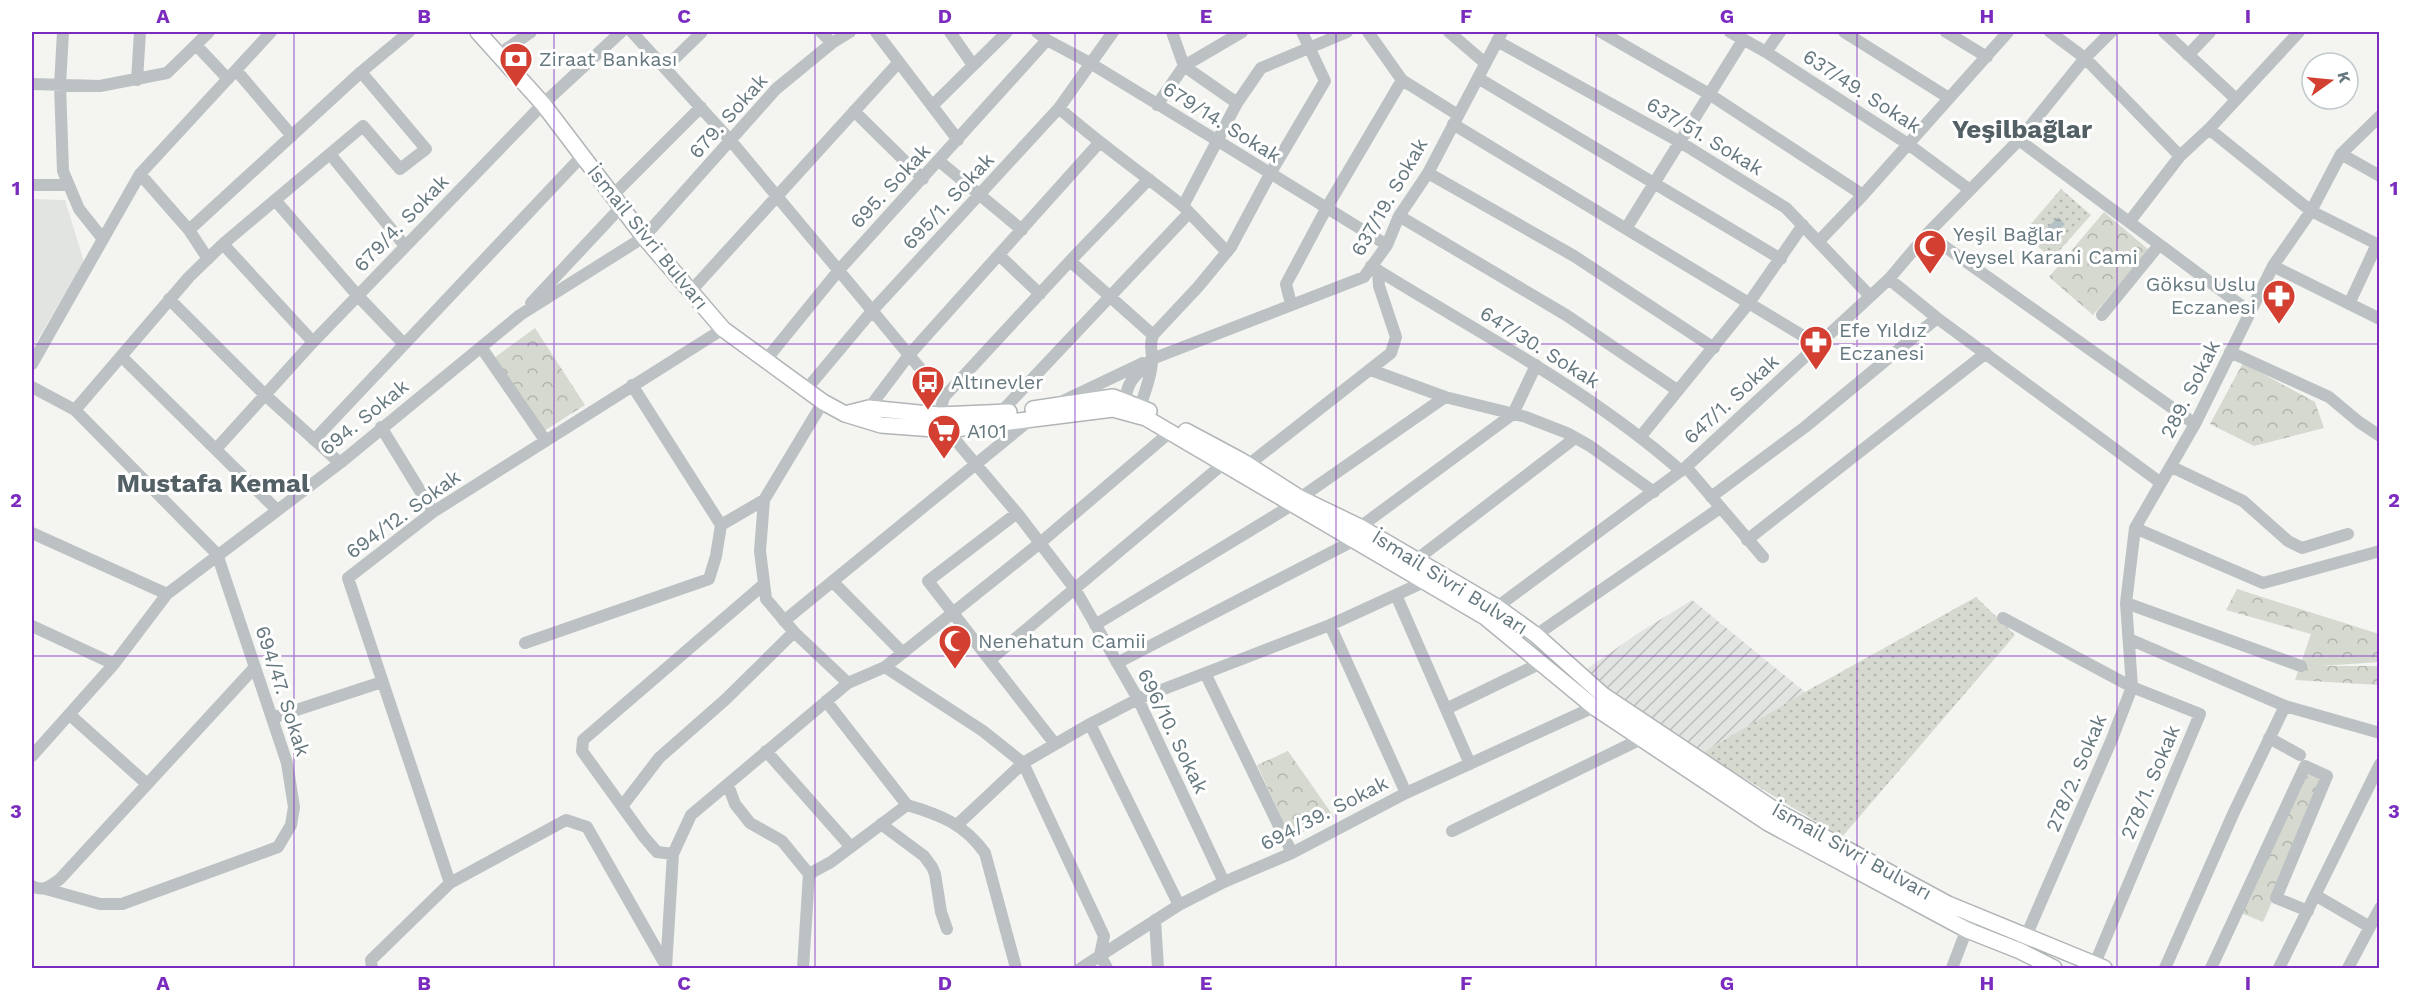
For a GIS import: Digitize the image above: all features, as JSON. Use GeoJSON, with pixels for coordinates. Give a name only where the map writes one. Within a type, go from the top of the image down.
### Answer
{"type":"FeatureCollection","features":[{"type":"Feature","properties":{"kind":"main road","name":"İsmail Sivri Bulvarı"},"geometry":{"type":"LineString","coordinates":[[478,32],[543,104],[644,237],[723,329],[823,402],[845,414],[881,425],[947,430],[1131,406],[1169,433],[1223,464],[1357,534],[1416,560],[1497,607],[1536,635],[1645,732],[1768,823],[1967,930],[2020,951],[2054,969]]}},
{"type":"Feature","properties":{"kind":"main road","name":"İsmail Sivri Bulvarı"},"geometry":{"type":"LineString","coordinates":[[845,414],[868,408],[939,415],[999,414],[1113,397],[1248,465],[1296,501]]}},
{"type":"Feature","properties":{"kind":"main road","name":"İsmail Sivri Bulvarı"},"geometry":{"type":"LineString","coordinates":[[1357,534],[1424,582],[1485,617],[1594,707],[1645,732],[1778,812],[1948,904],[2097,967]]}},
{"type":"Feature","properties":{"kind":"street"},"geometry":{"type":"LineString","coordinates":[[63,32],[60,85],[63,171],[79,209],[103,239]]}},
{"type":"Feature","properties":{"kind":"street"},"geometry":{"type":"LineString","coordinates":[[137,80],[140,32]]}},
{"type":"Feature","properties":{"kind":"street"},"geometry":{"type":"LineString","coordinates":[[32,84],[100,86],[167,73],[209,32]]}},
{"type":"Feature","properties":{"kind":"street"},"geometry":{"type":"LineString","coordinates":[[32,364],[140,174],[272,32]]}},
{"type":"Feature","properties":{"kind":"street"},"geometry":{"type":"LineString","coordinates":[[189,230],[360,72],[409,32]]}},
{"type":"Feature","properties":{"kind":"street"},"geometry":{"type":"LineString","coordinates":[[500,54],[531,32]]}},
{"type":"Feature","properties":{"kind":"street"},"geometry":{"type":"LineString","coordinates":[[632,32],[731,141],[944,397]]}},
{"type":"Feature","properties":{"kind":"street"},"geometry":{"type":"LineString","coordinates":[[665,68],[702,32]]}},
{"type":"Feature","properties":{"kind":"street"},"geometry":{"type":"LineString","coordinates":[[821,32],[832,43]]}},
{"type":"Feature","properties":{"kind":"street","name":"679. Sokak"},"geometry":{"type":"LineString","coordinates":[[644,237],[776,89],[832,43],[850,32]]}},
{"type":"Feature","properties":{"kind":"street"},"geometry":{"type":"LineString","coordinates":[[876,32],[958,140]]}},
{"type":"Feature","properties":{"kind":"street"},"geometry":{"type":"LineString","coordinates":[[950,32],[973,65]]}},
{"type":"Feature","properties":{"kind":"street"},"geometry":{"type":"LineString","coordinates":[[932,106],[1007,32]]}},
{"type":"Feature","properties":{"kind":"street","name":"679/14. Sokak"},"geometry":{"type":"LineString","coordinates":[[1037,32],[1387,245]]}},
{"type":"Feature","properties":{"kind":"street"},"geometry":{"type":"LineString","coordinates":[[1172,32],[1184,66],[1237,103]]}},
{"type":"Feature","properties":{"kind":"street"},"geometry":{"type":"LineString","coordinates":[[1157,105],[1184,66],[1242,32]]}},
{"type":"Feature","properties":{"kind":"street"},"geometry":{"type":"LineString","coordinates":[[1131,406],[1152,359],[1149,343],[1153,335],[1227,252],[1325,81],[1302,32]]}},
{"type":"Feature","properties":{"kind":"street"},"geometry":{"type":"LineString","coordinates":[[999,414],[1112,297],[1185,210],[1237,103],[1261,68],[1347,32]]}},
{"type":"Feature","properties":{"kind":"street"},"geometry":{"type":"LineString","coordinates":[[1368,32],[1402,80],[1456,119],[1818,345]]}},
{"type":"Feature","properties":{"kind":"street"},"geometry":{"type":"LineString","coordinates":[[1449,32],[1485,63]]}},
{"type":"Feature","properties":{"kind":"street"},"geometry":{"type":"LineString","coordinates":[[1601,32],[1709,94],[1863,195]]}},
{"type":"Feature","properties":{"kind":"street","name":"637/49. Sokak"},"geometry":{"type":"LineString","coordinates":[[1730,32],[1766,52],[1908,144],[1970,190]]}},
{"type":"Feature","properties":{"kind":"street"},"geometry":{"type":"LineString","coordinates":[[1766,52],[1780,32]]}},
{"type":"Feature","properties":{"kind":"street"},"geometry":{"type":"LineString","coordinates":[[1844,32],[1949,98]]}},
{"type":"Feature","properties":{"kind":"street"},"geometry":{"type":"LineString","coordinates":[[1946,32],[1987,57]]}},
{"type":"Feature","properties":{"kind":"street"},"geometry":{"type":"LineString","coordinates":[[1819,241],[2008,32]]}},
{"type":"Feature","properties":{"kind":"street"},"geometry":{"type":"LineString","coordinates":[[2050,32],[2085,58],[2180,156]]}},
{"type":"Feature","properties":{"kind":"street","name":"647/1. Sokak"},"geometry":{"type":"LineString","coordinates":[[1497,607],[1684,469],[1889,279],[1927,234],[2019,140],[2085,58],[2110,32]]}},
{"type":"Feature","properties":{"kind":"street"},"geometry":{"type":"LineString","coordinates":[[2164,32],[2236,99]]}},
{"type":"Feature","properties":{"kind":"street"},"geometry":{"type":"LineString","coordinates":[[2188,55],[2210,32]]}},
{"type":"Feature","properties":{"kind":"street"},"geometry":{"type":"LineString","coordinates":[[2130,221],[2180,156],[2209,129],[2299,32]]}},
{"type":"Feature","properties":{"kind":"street","name":"679/4. Sokak"},"geometry":{"type":"LineString","coordinates":[[216,449],[264,394],[405,246],[543,104],[618,33]]}},
{"type":"Feature","properties":{"kind":"street","name":"695/1. Sokak"},"geometry":{"type":"LineString","coordinates":[[805,391],[873,311],[1059,108],[1110,33]]}},
{"type":"Feature","properties":{"kind":"street","name":"637/19. Sokak"},"geometry":{"type":"LineString","coordinates":[[1131,406],[1130,381],[1152,359],[1364,277],[1375,268],[1399,216],[1428,173],[1500,36]]}},
{"type":"Feature","properties":{"kind":"street","name":"637/51. Sokak"},"geometry":{"type":"LineString","coordinates":[[1500,36],[1680,142],[1786,208],[1870,296]]}},
{"type":"Feature","properties":{"kind":"street","name":"695. Sokak"},"geometry":{"type":"LineString","coordinates":[[765,361],[839,270],[1047,40]]}},
{"type":"Feature","properties":{"kind":"street"},"geometry":{"type":"LineString","coordinates":[[1627,227],[1743,40]]}},
{"type":"Feature","properties":{"kind":"street"},"geometry":{"type":"LineString","coordinates":[[195,45],[232,74],[292,136]]}},
{"type":"Feature","properties":{"kind":"street"},"geometry":{"type":"LineString","coordinates":[[690,292],[898,62]]}},
{"type":"Feature","properties":{"kind":"street"},"geometry":{"type":"LineString","coordinates":[[75,410],[169,299],[223,244],[363,126],[400,169],[426,149],[360,72]]}},
{"type":"Feature","properties":{"kind":"street"},"geometry":{"type":"LineString","coordinates":[[1478,78],[1781,259]]}},
{"type":"Feature","properties":{"kind":"street"},"geometry":{"type":"LineString","coordinates":[[1291,304],[1286,284],[1326,209],[1402,80]]}},
{"type":"Feature","properties":{"kind":"street"},"geometry":{"type":"LineString","coordinates":[[520,315],[701,107]]}},
{"type":"Feature","properties":{"kind":"street"},"geometry":{"type":"LineString","coordinates":[[1059,108],[1099,143],[1149,179],[1185,210],[1227,252]]}},
{"type":"Feature","properties":{"kind":"street"},"geometry":{"type":"LineString","coordinates":[[854,111],[922,179]]}},
{"type":"Feature","properties":{"kind":"street","name":"289. Sokak"},"geometry":{"type":"LineString","coordinates":[[2126,603],[2135,528],[2195,424],[2273,266],[2311,211],[2341,154],[2379,116]]}},
{"type":"Feature","properties":{"kind":"street"},"geometry":{"type":"LineString","coordinates":[[2209,129],[2311,211],[2378,245],[2349,304]]}},
{"type":"Feature","properties":{"kind":"street"},"geometry":{"type":"LineString","coordinates":[[2019,140],[2250,312]]}},
{"type":"Feature","properties":{"kind":"street"},"geometry":{"type":"LineString","coordinates":[[868,408],[909,355],[1099,143]]}},
{"type":"Feature","properties":{"kind":"street"},"geometry":{"type":"LineString","coordinates":[[330,154],[405,246]]}},
{"type":"Feature","properties":{"kind":"street"},"geometry":{"type":"LineString","coordinates":[[2341,154],[2379,176]]}},
{"type":"Feature","properties":{"kind":"street"},"geometry":{"type":"LineString","coordinates":[[314,440],[582,156]]}},
{"type":"Feature","properties":{"kind":"street"},"geometry":{"type":"LineString","coordinates":[[939,161],[1022,230]]}},
{"type":"Feature","properties":{"kind":"street"},"geometry":{"type":"LineString","coordinates":[[1428,173],[1574,256],[1714,348]]}},
{"type":"Feature","properties":{"kind":"street"},"geometry":{"type":"LineString","coordinates":[[140,174],[189,230],[208,259]]}},
{"type":"Feature","properties":{"kind":"street"},"geometry":{"type":"LineString","coordinates":[[939,415],[944,397],[1149,179]]}},
{"type":"Feature","properties":{"kind":"street"},"geometry":{"type":"LineString","coordinates":[[32,185],[69,185]]}},
{"type":"Feature","properties":{"kind":"street"},"geometry":{"type":"LineString","coordinates":[[275,200],[358,296],[404,344]]}},
{"type":"Feature","properties":{"kind":"street"},"geometry":{"type":"LineString","coordinates":[[1399,216],[1566,315],[1677,390]]}},
{"type":"Feature","properties":{"kind":"street"},"geometry":{"type":"LineString","coordinates":[[1641,436],[1749,303],[1803,225]]}},
{"type":"Feature","properties":{"kind":"street"},"geometry":{"type":"LineString","coordinates":[[1927,234],[2195,424]]}},
{"type":"Feature","properties":{"kind":"street","name":"694. Sokak"},"geometry":{"type":"LineString","coordinates":[[32,756],[114,664],[167,594],[340,463],[520,315],[644,237]]}},
{"type":"Feature","properties":{"kind":"street"},"geometry":{"type":"LineString","coordinates":[[223,244],[314,342]]}},
{"type":"Feature","properties":{"kind":"street"},"geometry":{"type":"LineString","coordinates":[[2102,315],[2159,244]]}},
{"type":"Feature","properties":{"kind":"street"},"geometry":{"type":"LineString","coordinates":[[1000,255],[1040,294]]}},
{"type":"Feature","properties":{"kind":"street"},"geometry":{"type":"LineString","coordinates":[[1070,261],[1153,335]]}},
{"type":"Feature","properties":{"kind":"street"},"geometry":{"type":"LineString","coordinates":[[2273,266],[2379,319]]}},
{"type":"Feature","properties":{"kind":"street"},"geometry":{"type":"LineString","coordinates":[[1248,465],[1391,353],[1395,342],[1395,332],[1375,268]]}},
{"type":"Feature","properties":{"kind":"street","name":"647/30. Sokak"},"geometry":{"type":"LineString","coordinates":[[1375,268],[1536,365],[1641,436],[1684,469],[1712,497],[1763,557]]}},
{"type":"Feature","properties":{"kind":"street"},"geometry":{"type":"LineString","coordinates":[[1889,279],[1937,318],[2161,483]]}},
{"type":"Feature","properties":{"kind":"street"},"geometry":{"type":"LineString","coordinates":[[169,299],[264,394],[340,463]]}},
{"type":"Feature","properties":{"kind":"street"},"geometry":{"type":"LineString","coordinates":[[1712,497],[1805,427],[1937,318]]}},
{"type":"Feature","properties":{"kind":"street","name":"694/12. Sokak"},"geometry":{"type":"LineString","coordinates":[[450,883],[348,578],[433,512],[723,329]]}},
{"type":"Feature","properties":{"kind":"street"},"geometry":{"type":"LineString","coordinates":[[481,346],[545,440]]}},
{"type":"Feature","properties":{"kind":"street"},"geometry":{"type":"LineString","coordinates":[[2230,352],[2329,397],[2379,436]]}},
{"type":"Feature","properties":{"kind":"street"},"geometry":{"type":"LineString","coordinates":[[1747,540],[1986,353]]}},
{"type":"Feature","properties":{"kind":"street"},"geometry":{"type":"LineString","coordinates":[[122,357],[277,510]]}},
{"type":"Feature","properties":{"kind":"street"},"geometry":{"type":"LineString","coordinates":[[1054,406],[1152,359]]}},
{"type":"Feature","properties":{"kind":"street"},"geometry":{"type":"LineString","coordinates":[[1117,663],[1357,534],[1513,414],[1536,365]]}},
{"type":"Feature","properties":{"kind":"street"},"geometry":{"type":"LineString","coordinates":[[1371,370],[1445,397],[1526,417],[1575,438],[1654,492]]}},
{"type":"Feature","properties":{"kind":"street"},"geometry":{"type":"LineString","coordinates":[[525,643],[709,579],[716,556],[721,525],[632,385]]}},
{"type":"Feature","properties":{"kind":"street","name":"694/47. Sokak"},"geometry":{"type":"LineString","coordinates":[[32,387],[75,410],[217,554],[287,764],[294,807],[291,825],[278,847],[122,904],[100,904],[46,889],[40,890],[32,886]]}},
{"type":"Feature","properties":{"kind":"street"},"geometry":{"type":"LineString","coordinates":[[1095,625],[1296,501],[1445,397]]}},
{"type":"Feature","properties":{"kind":"street"},"geometry":{"type":"LineString","coordinates":[[823,402],[764,500],[760,551],[766,599],[794,632],[848,683]]}},
{"type":"Feature","properties":{"kind":"street"},"geometry":{"type":"LineString","coordinates":[[784,621],[1031,419]]}},
{"type":"Feature","properties":{"kind":"street"},"geometry":{"type":"LineString","coordinates":[[381,427],[433,512]]}},
{"type":"Feature","properties":{"kind":"street","name":"696/10. Sokak"},"geometry":{"type":"LineString","coordinates":[[947,430],[1017,513],[1075,589],[1138,699],[1224,882]]}},
{"type":"Feature","properties":{"kind":"street"},"geometry":{"type":"LineString","coordinates":[[669,968],[673,854],[691,815],[848,683],[885,667],[903,653],[1040,543],[1169,433]]}},
{"type":"Feature","properties":{"kind":"street"},"geometry":{"type":"LineString","coordinates":[[1416,560],[1575,438]]}},
{"type":"Feature","properties":{"kind":"street"},"geometry":{"type":"LineString","coordinates":[[990,660],[1223,464]]}},
{"type":"Feature","properties":{"kind":"street"},"geometry":{"type":"LineString","coordinates":[[2172,467],[2243,501],[2288,541],[2302,548],[2348,534]]}},
{"type":"Feature","properties":{"kind":"street"},"geometry":{"type":"LineString","coordinates":[[721,525],[764,500]]}},
{"type":"Feature","properties":{"kind":"street"},"geometry":{"type":"LineString","coordinates":[[1536,635],[1720,508]]}},
{"type":"Feature","properties":{"kind":"street"},"geometry":{"type":"LineString","coordinates":[[1017,513],[928,581],[1055,744]]}},
{"type":"Feature","properties":{"kind":"street"},"geometry":{"type":"LineString","coordinates":[[2135,528],[2263,583],[2379,551]]}},
{"type":"Feature","properties":{"kind":"street"},"geometry":{"type":"LineString","coordinates":[[32,532],[167,594]]}},
{"type":"Feature","properties":{"kind":"street"},"geometry":{"type":"LineString","coordinates":[[833,582],[903,653]]}},
{"type":"Feature","properties":{"kind":"street"},"geometry":{"type":"LineString","coordinates":[[958,824],[1023,763],[1138,699],[1206,675],[1330,625],[1424,582]]}},
{"type":"Feature","properties":{"kind":"street"},"geometry":{"type":"LineString","coordinates":[[673,854],[657,852],[644,837],[582,751],[582,740],[764,584]]}},
{"type":"Feature","properties":{"kind":"street"},"geometry":{"type":"LineString","coordinates":[[1396,595],[1470,764]]}},
{"type":"Feature","properties":{"kind":"street"},"geometry":{"type":"LineString","coordinates":[[2126,603],[2301,666]]}},
{"type":"Feature","properties":{"kind":"street","name":"278/2. Sokak"},"geometry":{"type":"LineString","coordinates":[[2020,951],[2133,687],[2126,603]]}},
{"type":"Feature","properties":{"kind":"street","name":"278/1. Sokak"},"geometry":{"type":"LineString","coordinates":[[2003,618],[2133,687],[2200,714],[2097,967]]}},
{"type":"Feature","properties":{"kind":"street"},"geometry":{"type":"LineString","coordinates":[[1330,625],[1406,793]]}},
{"type":"Feature","properties":{"kind":"street"},"geometry":{"type":"LineString","coordinates":[[32,626],[114,664]]}},
{"type":"Feature","properties":{"kind":"street"},"geometry":{"type":"LineString","coordinates":[[623,805],[660,758],[726,699],[794,632]]}},
{"type":"Feature","properties":{"kind":"street"},"geometry":{"type":"LineString","coordinates":[[2129,639],[2284,706],[2379,733]]}},
{"type":"Feature","properties":{"kind":"street"},"geometry":{"type":"LineString","coordinates":[[1446,709],[1541,663]]}},
{"type":"Feature","properties":{"kind":"street"},"geometry":{"type":"LineString","coordinates":[[46,889],[60,879],[255,667]]}},
{"type":"Feature","properties":{"kind":"street"},"geometry":{"type":"LineString","coordinates":[[885,667],[983,731],[1023,763],[1104,936],[1100,955],[1107,969]]}},
{"type":"Feature","properties":{"kind":"street"},"geometry":{"type":"LineString","coordinates":[[1206,675],[1292,853]]}},
{"type":"Feature","properties":{"kind":"street"},"geometry":{"type":"LineString","coordinates":[[272,718],[382,682]]}},
{"type":"Feature","properties":{"kind":"street"},"geometry":{"type":"LineString","coordinates":[[826,701],[907,805],[958,824],[975,838],[985,853],[1016,969]]}},
{"type":"Feature","properties":{"kind":"street"},"geometry":{"type":"LineString","coordinates":[[2165,969],[2284,706]]}},
{"type":"Feature","properties":{"kind":"street","name":"694/39. Sokak"},"geometry":{"type":"LineString","coordinates":[[1081,969],[1179,905],[1224,882],[1292,853],[1406,793],[1594,707]]}},
{"type":"Feature","properties":{"kind":"street"},"geometry":{"type":"LineString","coordinates":[[70,715],[147,784]]}},
{"type":"Feature","properties":{"kind":"street"},"geometry":{"type":"LineString","coordinates":[[1090,724],[1179,905]]}},
{"type":"Feature","properties":{"kind":"street"},"geometry":{"type":"LineString","coordinates":[[1452,831],[1645,732]]}},
{"type":"Feature","properties":{"kind":"street"},"geometry":{"type":"LineString","coordinates":[[2269,738],[2300,755]]}},
{"type":"Feature","properties":{"kind":"street"},"geometry":{"type":"LineString","coordinates":[[766,751],[850,847]]}},
{"type":"Feature","properties":{"kind":"street"},"geometry":{"type":"LineString","coordinates":[[2279,969],[2379,764]]}},
{"type":"Feature","properties":{"kind":"street"},"geometry":{"type":"LineString","coordinates":[[2211,969],[2305,766],[2327,776],[2276,898],[2308,911]]}},
{"type":"Feature","properties":{"kind":"street"},"geometry":{"type":"LineString","coordinates":[[728,785],[735,804],[750,823],[782,841],[809,874],[802,969]]}},
{"type":"Feature","properties":{"kind":"street"},"geometry":{"type":"LineString","coordinates":[[809,874],[831,862],[907,805]]}},
{"type":"Feature","properties":{"kind":"street"},"geometry":{"type":"LineString","coordinates":[[372,969],[371,960],[450,883],[566,820],[587,827],[669,968]]}},
{"type":"Feature","properties":{"kind":"street"},"geometry":{"type":"LineString","coordinates":[[881,824],[924,856],[932,867],[941,912],[947,929]]}},
{"type":"Feature","properties":{"kind":"street"},"geometry":{"type":"LineString","coordinates":[[2315,895],[2370,927]]}},
{"type":"Feature","properties":{"kind":"street"},"geometry":{"type":"LineString","coordinates":[[2348,969],[2379,908]]}},
{"type":"Feature","properties":{"kind":"street"},"geometry":{"type":"LineString","coordinates":[[1952,969],[1973,915]]}},
{"type":"Feature","properties":{"kind":"street"},"geometry":{"type":"LineString","coordinates":[[1155,921],[1158,969]]}},
{"type":"Feature","properties":{"kind":"shaded area"},"geometry":{"type":"Polygon","coordinates":[[[32,199],[65,200],[84,262],[32,349],[32,199]]]}},
{"type":"Feature","properties":{"kind":"shaded area"},"geometry":{"type":"Polygon","coordinates":[[[1692,600],[1805,692],[1702,753],[1584,671],[1637,634],[1692,600]]]}},
{"type":"Feature","properties":{"kind":"green space"},"geometry":{"type":"Polygon","coordinates":[[[2061,189],[2091,215],[2052,259],[2023,233],[2061,189]]]}},
{"type":"Feature","properties":{"kind":"green space"},"geometry":{"type":"Polygon","coordinates":[[[2104,212],[2149,250],[2093,315],[2049,277],[2104,212]]]}},
{"type":"Feature","properties":{"kind":"green space"},"geometry":{"type":"Polygon","coordinates":[[[535,328],[585,405],[544,431],[494,358],[535,328]]]}},
{"type":"Feature","properties":{"kind":"green space"},"geometry":{"type":"Polygon","coordinates":[[[2243,363],[2315,402],[2324,428],[2254,446],[2210,424],[2243,363]]]}},
{"type":"Feature","properties":{"kind":"green space"},"geometry":{"type":"Polygon","coordinates":[[[2237,589],[2379,634],[2379,662],[2321,666],[2379,666],[2379,685],[2295,680],[2311,634],[2226,610],[2237,589]]]}},
{"type":"Feature","properties":{"kind":"green space"},"geometry":{"type":"Polygon","coordinates":[[[1976,597],[2015,635],[1842,837],[1702,753],[1805,692],[1976,597]]]}},
{"type":"Feature","properties":{"kind":"green space"},"geometry":{"type":"Polygon","coordinates":[[[1288,751],[1334,817],[1291,838],[1257,765],[1288,751]]]}},
{"type":"Feature","properties":{"kind":"green space"},"geometry":{"type":"Polygon","coordinates":[[[2305,766],[2327,776],[2263,922],[2241,913],[2305,766]]]}},
{"type":"Feature","properties":{"kind":"water"},"geometry":{"type":"Polygon","coordinates":[[[2058,217],[2065,224],[2051,238],[2044,231],[2058,217]]]}},
{"type":"Feature","properties":{"kind":"place","name":"Ziraat Bankası"},"geometry":{"type":"Point","coordinates":[516,88]}},
{"type":"Feature","properties":{"kind":"place","name":"Yeşil Bağlar Veysel Karani Cami"},"geometry":{"type":"Point","coordinates":[1930,275]}},
{"type":"Feature","properties":{"kind":"place","name":"Göksu Uslu Eczanesi"},"geometry":{"type":"Point","coordinates":[2279,325]}},
{"type":"Feature","properties":{"kind":"place","name":"Efe Yıldız Eczanesi"},"geometry":{"type":"Point","coordinates":[1816,371]}},
{"type":"Feature","properties":{"kind":"place","name":"Altınevler"},"geometry":{"type":"Point","coordinates":[928,411]}},
{"type":"Feature","properties":{"kind":"place","name":"A101"},"geometry":{"type":"Point","coordinates":[944,460]}},
{"type":"Feature","properties":{"kind":"place","name":"Nenehatun Camii"},"geometry":{"type":"Point","coordinates":[955,670]}},
{"type":"Feature","properties":{"kind":"district","name":"Yeşilbağlar"},"geometry":{"type":"Point","coordinates":[2022,129]}},
{"type":"Feature","properties":{"kind":"district","name":"Mustafa Kemal"},"geometry":{"type":"Point","coordinates":[213,483]}}]}
